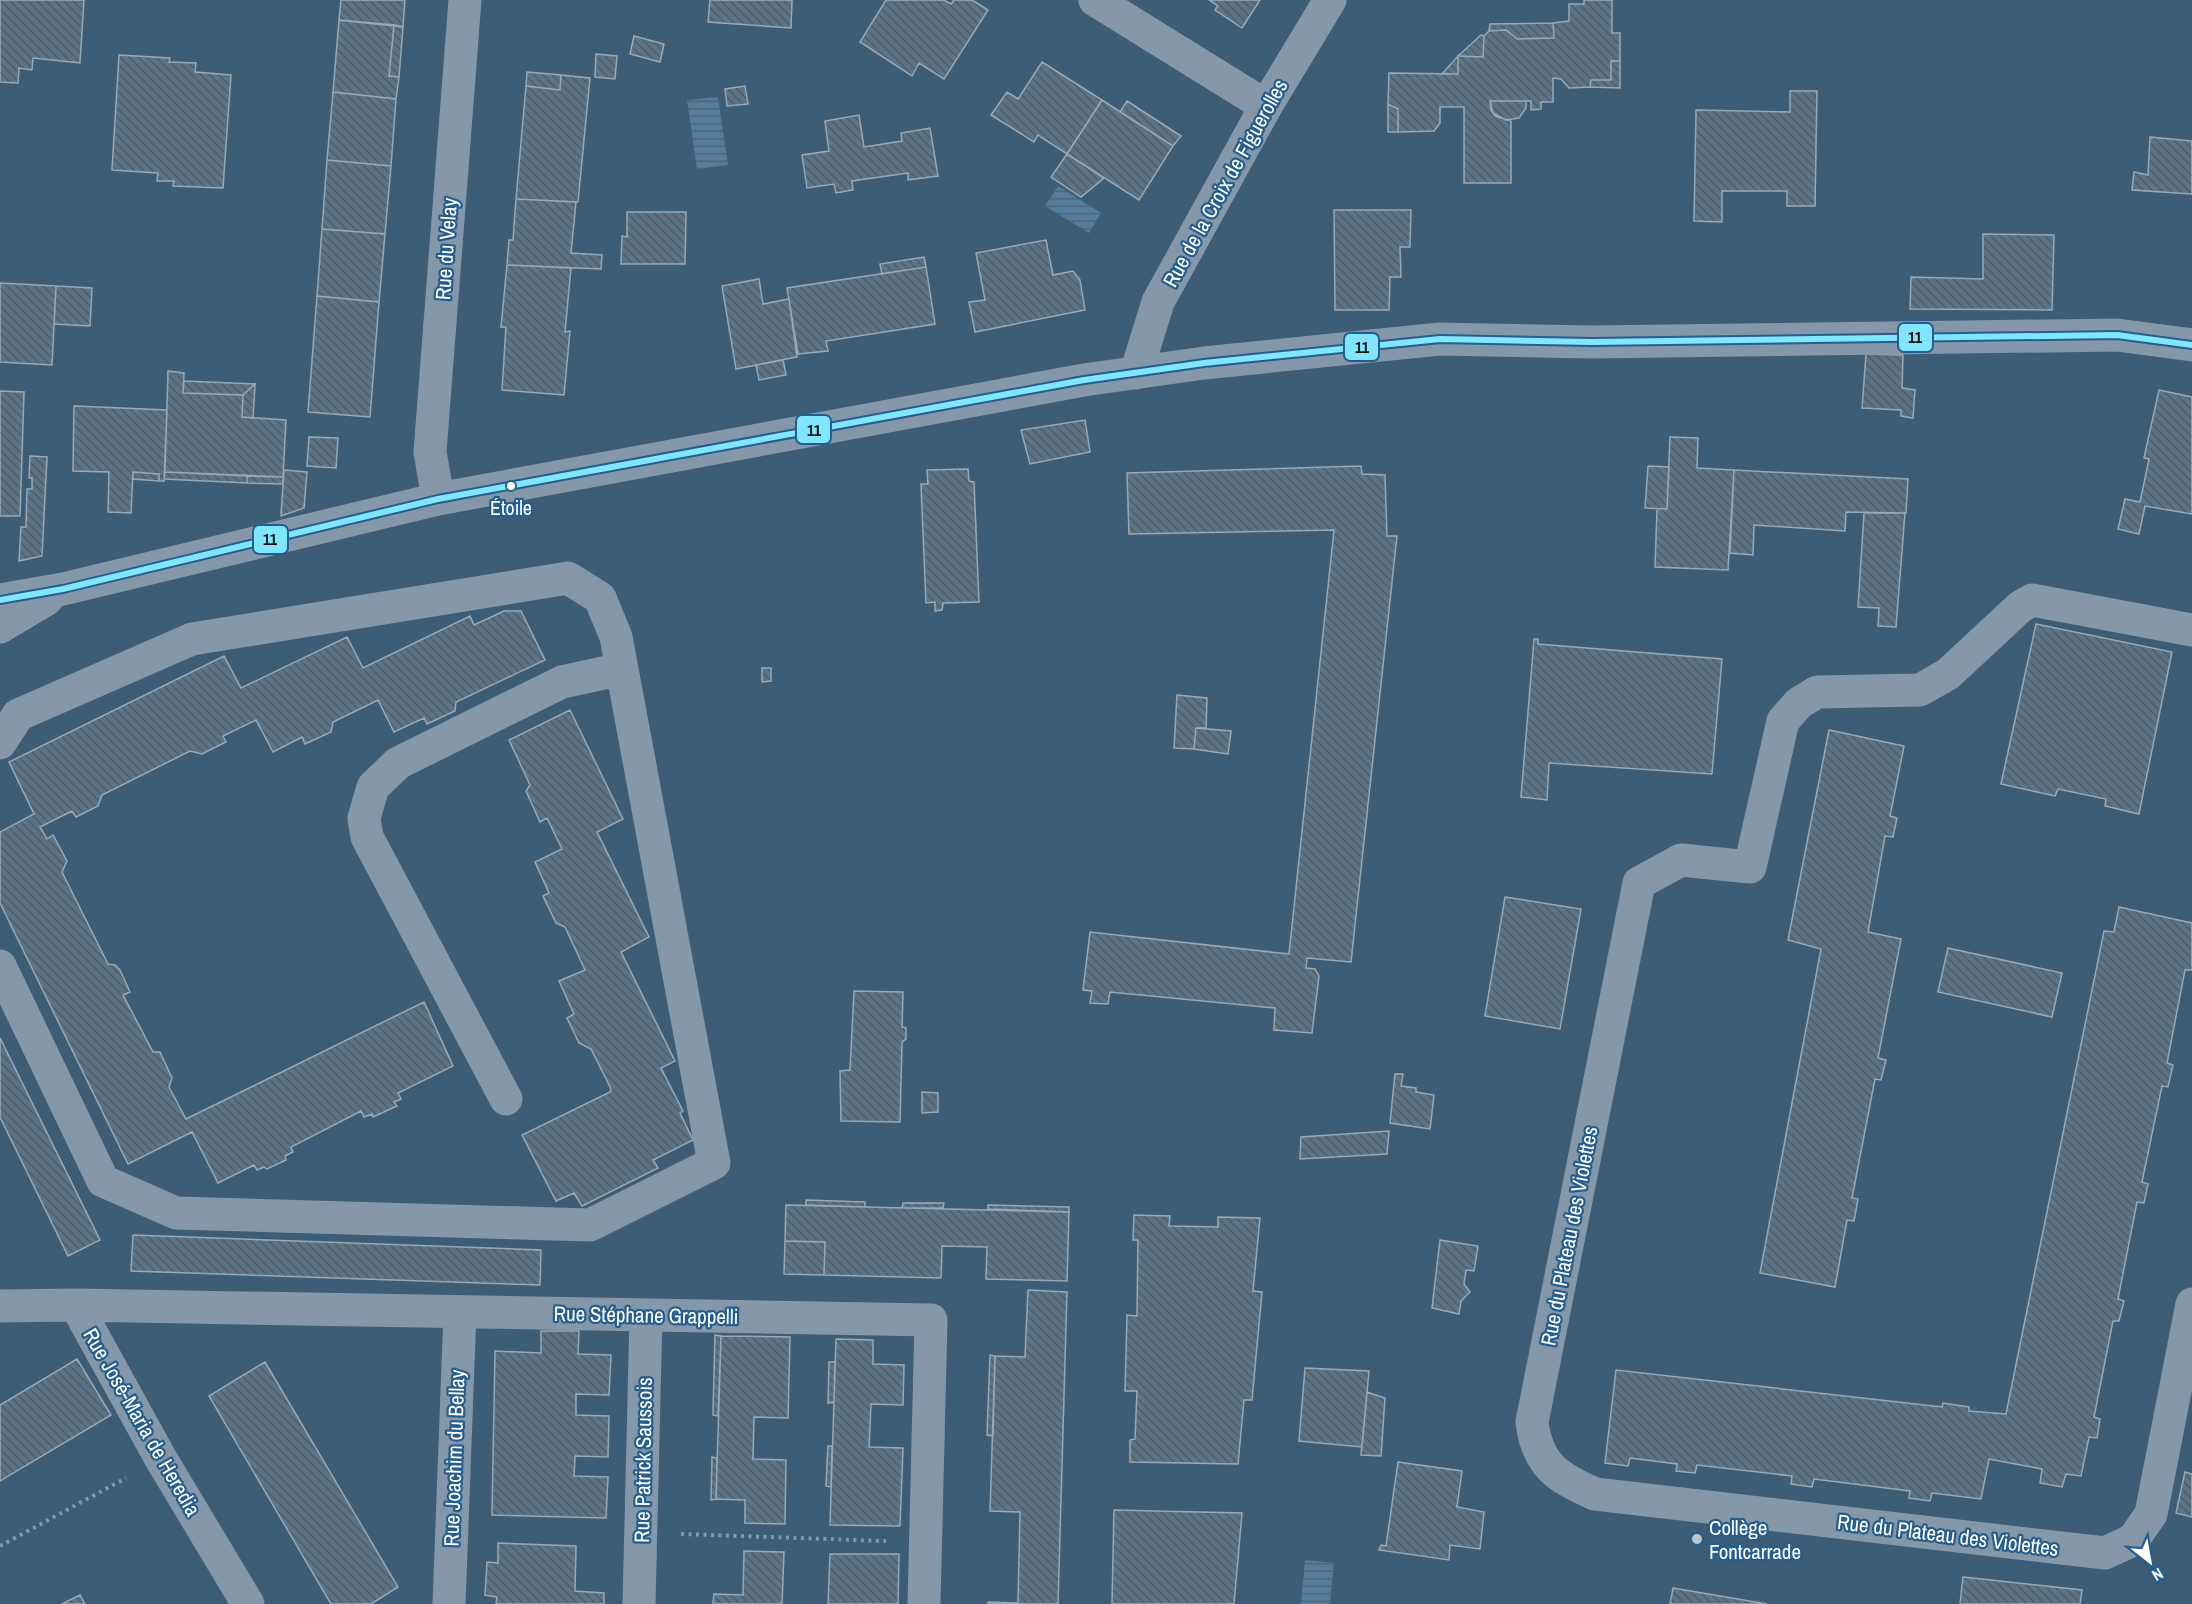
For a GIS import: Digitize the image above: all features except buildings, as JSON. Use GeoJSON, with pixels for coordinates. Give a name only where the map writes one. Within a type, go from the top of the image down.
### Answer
{"type":"FeatureCollection","features":[{"type":"Feature","properties":{"kind":"street","name":"Rue du Velay"},"geometry":{"type":"LineString","coordinates":[[438,498],[430,452],[465,0]]}},
{"type":"Feature","properties":{"kind":"street"},"geometry":{"type":"LineString","coordinates":[[1095,0],[1266,106]]}},
{"type":"Feature","properties":{"kind":"street","name":"Rue de la Croix de Figuerolles"},"geometry":{"type":"LineString","coordinates":[[1136,373],[1158,302],[1266,106],[1330,0]]}},
{"type":"Feature","properties":{"kind":"street"},"geometry":{"type":"LineString","coordinates":[[0,600],[63,589],[438,498],[1084,380],[1204,363],[1440,339],[1509,338],[1538,342],[1592,342],[2117,334],[2192,345]]}},
{"type":"Feature","properties":{"kind":"street"},"geometry":{"type":"LineString","coordinates":[[0,743],[18,715],[192,639],[568,578],[600,598],[616,637],[714,1163],[590,1225],[176,1213],[103,1181],[0,966]]}},
{"type":"Feature","properties":{"kind":"street"},"geometry":{"type":"LineString","coordinates":[[0,627],[63,589]]}},
{"type":"Feature","properties":{"kind":"street","name":"Rue du Plateau des Violettes"},"geometry":{"type":"LineString","coordinates":[[2192,630],[2032,600],[2020,607],[1948,674],[1920,690],[1817,692],[1798,703],[1783,721],[1750,867],[1681,860],[1639,883],[1532,1422],[1534,1444],[1552,1470],[1567,1482],[1595,1494],[2105,1553],[2133,1540],[2151,1514],[2192,1304]]}},
{"type":"Feature","properties":{"kind":"street"},"geometry":{"type":"LineString","coordinates":[[506,1098],[367,837],[364,818],[373,787],[398,763],[562,682],[622,669]]}},
{"type":"Feature","properties":{"kind":"street","name":"Rue José-Maria de Heredia"},"geometry":{"type":"LineString","coordinates":[[1,1311],[76,1305],[161,1459],[248,1604]]}},
{"type":"Feature","properties":{"kind":"street","name":"Rue Stéphane Grappelli"},"geometry":{"type":"LineString","coordinates":[[76,1305],[931,1320],[924,1604]]}},
{"type":"Feature","properties":{"kind":"street","name":"Rue Joachim du Bellay"},"geometry":{"type":"LineString","coordinates":[[449,1604],[459,1312]]}},
{"type":"Feature","properties":{"kind":"street","name":"Rue Patrick Saussois"},"geometry":{"type":"LineString","coordinates":[[639,1604],[646,1315]]}},
{"type":"Feature","properties":{"kind":"path"},"geometry":{"type":"LineString","coordinates":[[0,1546],[161,1459]]}},
{"type":"Feature","properties":{"kind":"path"},"geometry":{"type":"LineString","coordinates":[[641,1533],[926,1542]]}},
{"type":"Feature","properties":{"kind":"water"},"geometry":{"type":"Polygon","coordinates":[[[718,97],[728,165],[697,169],[687,100],[718,97]]]}},
{"type":"Feature","properties":{"kind":"water"},"geometry":{"type":"Polygon","coordinates":[[[1058,186],[1101,213],[1089,233],[1045,206],[1058,186]]]}},
{"type":"Feature","properties":{"kind":"water"},"geometry":{"type":"Polygon","coordinates":[[[1305,1560],[1334,1563],[1330,1604],[1301,1604],[1305,1560]]]}},
{"type":"Feature","properties":{"kind":"transit line","name":"11"},"geometry":{"type":"LineString","coordinates":[[0,600],[63,589],[438,499],[1084,380],[1204,363],[1440,339],[1592,342],[2117,335],[2192,345]]}},
{"type":"Feature","properties":{"kind":"place","name":"Étoile"},"geometry":{"type":"Point","coordinates":[511,486]}},
{"type":"Feature","properties":{"kind":"place","name":"Collège Fontcarrade"},"geometry":{"type":"Point","coordinates":[1697,1539]}}]}
